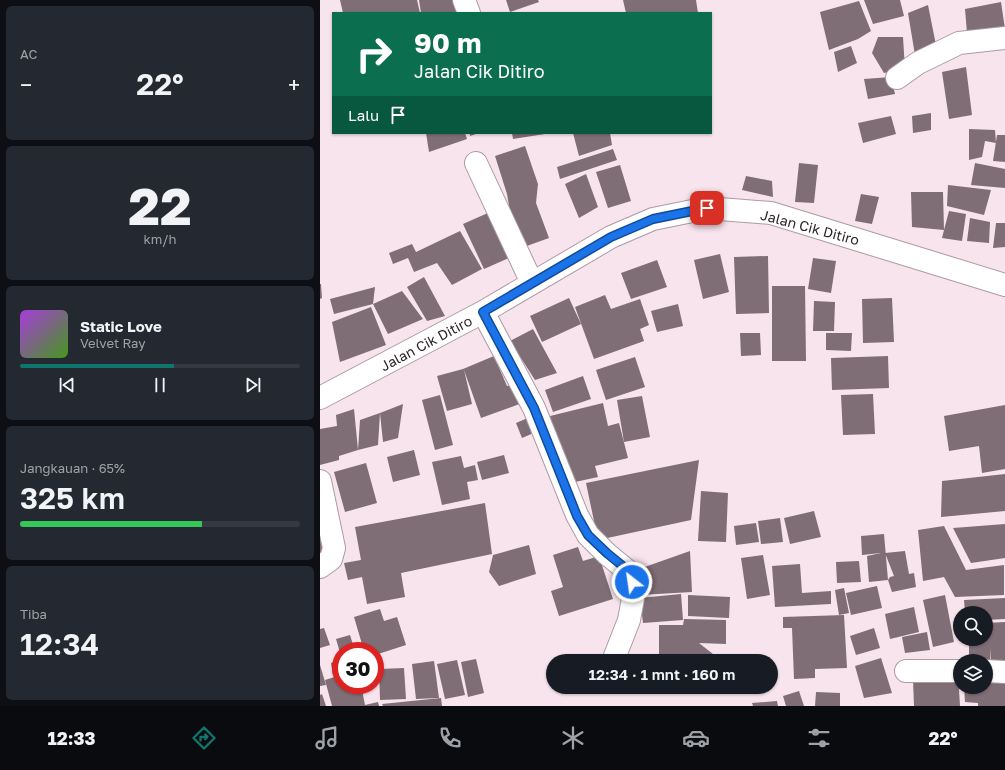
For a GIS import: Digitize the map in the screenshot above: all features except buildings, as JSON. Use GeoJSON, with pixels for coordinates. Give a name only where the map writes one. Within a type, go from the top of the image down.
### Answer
{"type":"FeatureCollection","features":[{"type":"Feature","properties":{"kind":"street"},"geometry":{"type":"LineString","coordinates":[[464,0],[469,12]]}},
{"type":"Feature","properties":{"kind":"street"},"geometry":{"type":"LineString","coordinates":[[897,78],[918,63],[959,43],[1005,38]]}},
{"type":"Feature","properties":{"kind":"street"},"geometry":{"type":"LineString","coordinates":[[476,163],[532,283]]}},
{"type":"Feature","properties":{"kind":"street","name":"Jalan Cik Ditiro"},"geometry":{"type":"LineString","coordinates":[[320,398],[483,312],[611,237],[653,219],[707,208],[771,212],[1005,285]]}},
{"type":"Feature","properties":{"kind":"street"},"geometry":{"type":"LineString","coordinates":[[483,312],[534,408],[577,516],[588,535],[630,572],[634,593],[629,620],[616,654]]}},
{"type":"Feature","properties":{"kind":"street"},"geometry":{"type":"LineString","coordinates":[[320,481],[334,548],[331,559],[320,567]]}},
{"type":"Feature","properties":{"kind":"street"},"geometry":{"type":"LineString","coordinates":[[906,671],[953,671]]}},
{"type":"Feature","properties":{"kind":"street"},"geometry":{"type":"LineString","coordinates":[[993,672],[1005,672]]}},
{"type":"Feature","properties":{"kind":"route"},"geometry":{"type":"LineString","coordinates":[[632,582],[630,572],[588,535],[577,516],[534,408],[483,312],[611,237],[653,219],[707,208]]}}]}
